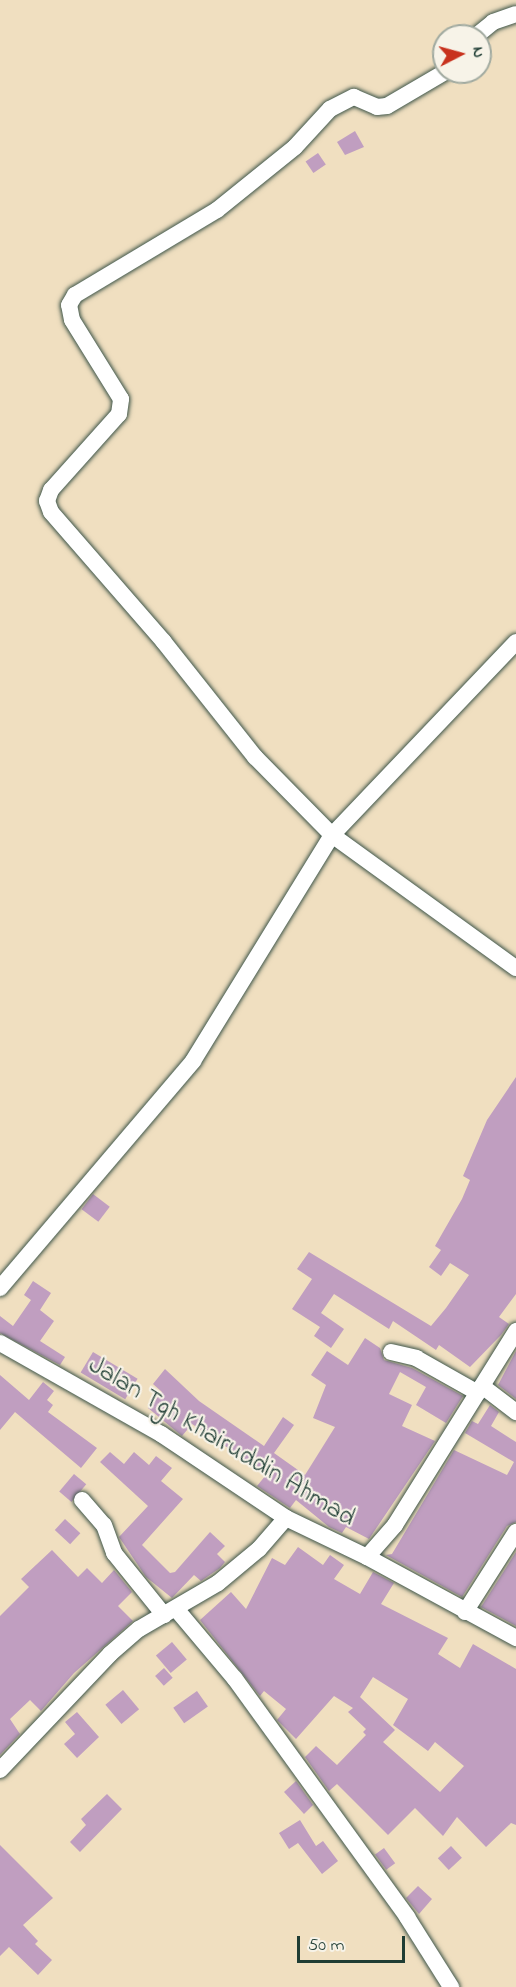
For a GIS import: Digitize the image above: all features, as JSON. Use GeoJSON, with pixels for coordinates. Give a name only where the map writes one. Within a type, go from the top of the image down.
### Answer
{"type":"FeatureCollection","features":[{"type":"Feature","properties":{"kind":"street"},"geometry":{"type":"LineString","coordinates":[[491,24],[516,14]]}},
{"type":"Feature","properties":{"kind":"street"},"geometry":{"type":"LineString","coordinates":[[432,80],[387,106],[377,107],[354,97],[330,109],[295,147],[217,210],[75,295],[69,305],[72,320],[121,399],[119,414],[51,490],[47,501],[51,512],[164,642],[255,757],[332,835],[516,968]]}},
{"type":"Feature","properties":{"kind":"street"},"geometry":{"type":"LineString","coordinates":[[0,1288],[193,1061],[332,835],[516,642]]}},
{"type":"Feature","properties":{"kind":"street","name":"Jalan Tgh Khairuddin Ahmad"},"geometry":{"type":"LineString","coordinates":[[0,1343],[161,1434],[286,1518],[367,1557],[395,1525],[516,1331]]}},
{"type":"Feature","properties":{"kind":"street"},"geometry":{"type":"LineString","coordinates":[[391,1352],[416,1358],[480,1390],[516,1412]]}},
{"type":"Feature","properties":{"kind":"street"},"geometry":{"type":"LineString","coordinates":[[82,1500],[104,1525],[114,1553],[242,1688],[407,1917],[451,1987]]}},
{"type":"Feature","properties":{"kind":"street"},"geometry":{"type":"LineString","coordinates":[[0,1770],[110,1654],[259,1549],[286,1518]]}},
{"type":"Feature","properties":{"kind":"street"},"geometry":{"type":"LineString","coordinates":[[465,1612],[516,1532]]}},
{"type":"Feature","properties":{"kind":"street"},"geometry":{"type":"LineString","coordinates":[[367,1557],[516,1638]]}},
{"type":"Feature","properties":{"kind":"building"},"geometry":{"type":"Polygon","coordinates":[[[355,131],[364,147],[345,155],[337,142],[355,131]]]}},
{"type":"Feature","properties":{"kind":"building"},"geometry":{"type":"Polygon","coordinates":[[[318,153],[326,165],[313,173],[306,161],[318,153]]]}},
{"type":"Feature","properties":{"kind":"building"},"geometry":{"type":"Polygon","coordinates":[[[516,1077],[516,1294],[499,1317],[509,1324],[501,1335],[470,1367],[439,1345],[436,1350],[393,1321],[389,1329],[334,1294],[321,1313],[344,1329],[331,1348],[314,1336],[320,1327],[292,1309],[312,1279],[297,1269],[309,1252],[431,1326],[446,1308],[469,1275],[450,1263],[441,1276],[429,1267],[441,1250],[435,1246],[462,1199],[470,1180],[463,1176],[487,1120],[516,1077]]]}},
{"type":"Feature","properties":{"kind":"building"},"geometry":{"type":"Polygon","coordinates":[[[93,1194],[110,1207],[98,1222],[82,1209],[93,1194]]]}},
{"type":"Feature","properties":{"kind":"building"},"geometry":{"type":"Polygon","coordinates":[[[33,1281],[51,1293],[40,1310],[54,1321],[40,1341],[65,1357],[60,1365],[0,1333],[0,1316],[13,1326],[31,1300],[24,1295],[33,1281]]]}},
{"type":"Feature","properties":{"kind":"building"},"geometry":{"type":"Polygon","coordinates":[[[365,1338],[380,1348],[384,1360],[412,1368],[463,1396],[446,1423],[416,1405],[426,1387],[400,1372],[389,1394],[412,1405],[402,1426],[435,1441],[369,1539],[346,1527],[342,1533],[329,1527],[296,1500],[290,1508],[257,1486],[266,1475],[228,1448],[192,1424],[182,1436],[148,1408],[162,1392],[153,1384],[165,1369],[199,1401],[264,1446],[283,1417],[294,1425],[274,1453],[305,1475],[335,1427],[313,1418],[326,1385],[311,1375],[327,1351],[348,1365],[365,1338]]]}},
{"type":"Feature","properties":{"kind":"building"},"geometry":{"type":"Polygon","coordinates":[[[516,1351],[516,1399],[498,1385],[516,1351]]]}},
{"type":"Feature","properties":{"kind":"building"},"geometry":{"type":"Polygon","coordinates":[[[93,1352],[138,1379],[125,1399],[81,1373],[93,1352]]]}},
{"type":"Feature","properties":{"kind":"building"},"geometry":{"type":"Polygon","coordinates":[[[0,1375],[29,1400],[43,1382],[54,1391],[47,1400],[53,1405],[48,1412],[97,1448],[81,1468],[15,1412],[0,1430],[0,1375]]]}},
{"type":"Feature","properties":{"kind":"building"},"geometry":{"type":"Polygon","coordinates":[[[490,1405],[499,1412],[491,1426],[516,1442],[516,1522],[507,1526],[462,1597],[386,1555],[392,1554],[454,1450],[507,1475],[514,1462],[465,1433],[472,1421],[478,1424],[490,1405]]]}},
{"type":"Feature","properties":{"kind":"building"},"geometry":{"type":"Polygon","coordinates":[[[110,1452],[124,1464],[134,1452],[149,1465],[156,1456],[172,1468],[161,1481],[183,1499],[142,1545],[170,1573],[175,1572],[210,1532],[225,1546],[217,1554],[225,1562],[220,1568],[201,1581],[194,1575],[172,1598],[146,1577],[119,1537],[148,1506],[100,1462],[110,1452]]]}},
{"type":"Feature","properties":{"kind":"building"},"geometry":{"type":"Polygon","coordinates":[[[74,1474],[86,1484],[71,1502],[59,1492],[74,1474]]]}},
{"type":"Feature","properties":{"kind":"building"},"geometry":{"type":"Polygon","coordinates":[[[65,1519],[80,1533],[70,1544],[55,1530],[65,1519]]]}},
{"type":"Feature","properties":{"kind":"building"},"geometry":{"type":"Polygon","coordinates":[[[298,1547],[323,1565],[330,1555],[344,1565],[334,1579],[360,1594],[373,1572],[394,1583],[381,1604],[448,1638],[438,1654],[460,1668],[473,1644],[516,1669],[516,1825],[511,1823],[486,1847],[457,1817],[443,1836],[415,1808],[388,1835],[337,1784],[329,1791],[305,1757],[316,1746],[337,1765],[366,1735],[363,1732],[366,1729],[348,1712],[353,1708],[334,1696],[296,1739],[277,1720],[286,1709],[264,1691],[260,1696],[200,1620],[231,1592],[246,1609],[272,1558],[285,1565],[298,1547]],[[373,1677],[360,1697],[395,1730],[383,1742],[440,1792],[464,1766],[435,1742],[428,1751],[393,1725],[408,1699],[373,1677]]]}},
{"type":"Feature","properties":{"kind":"building"},"geometry":{"type":"Polygon","coordinates":[[[52,1550],[78,1577],[87,1568],[102,1583],[114,1570],[132,1592],[118,1606],[133,1621],[74,1673],[41,1711],[30,1700],[10,1719],[20,1734],[0,1755],[0,1616],[29,1587],[21,1579],[52,1550]]]}},
{"type":"Feature","properties":{"kind":"building"},"geometry":{"type":"Polygon","coordinates":[[[516,1552],[516,1626],[481,1607],[516,1552]]]}},
{"type":"Feature","properties":{"kind":"building"},"geometry":{"type":"Polygon","coordinates":[[[172,1642],[187,1660],[171,1673],[156,1655],[172,1642]]]}},
{"type":"Feature","properties":{"kind":"building"},"geometry":{"type":"Polygon","coordinates":[[[164,1668],[173,1678],[164,1686],[155,1676],[164,1668]]]}},
{"type":"Feature","properties":{"kind":"building"},"geometry":{"type":"Polygon","coordinates":[[[123,1690],[139,1709],[121,1724],[105,1705],[123,1690]]]}},
{"type":"Feature","properties":{"kind":"building"},"geometry":{"type":"Polygon","coordinates":[[[197,1691],[208,1707],[184,1723],[173,1708],[197,1691]]]}},
{"type":"Feature","properties":{"kind":"building"},"geometry":{"type":"Polygon","coordinates":[[[77,1712],[99,1737],[77,1758],[64,1744],[75,1734],[65,1722],[77,1712]]]}},
{"type":"Feature","properties":{"kind":"building"},"geometry":{"type":"Polygon","coordinates":[[[296,1781],[313,1805],[304,1814],[284,1792],[296,1781]]]}},
{"type":"Feature","properties":{"kind":"building"},"geometry":{"type":"Polygon","coordinates":[[[107,1794],[122,1809],[80,1852],[70,1842],[86,1825],[81,1819],[107,1794]]]}},
{"type":"Feature","properties":{"kind":"building"},"geometry":{"type":"Polygon","coordinates":[[[300,1820],[316,1846],[323,1841],[338,1861],[322,1874],[298,1843],[289,1849],[279,1833],[300,1820]]]}},
{"type":"Feature","properties":{"kind":"building"},"geometry":{"type":"Polygon","coordinates":[[[0,1845],[53,1898],[23,1925],[38,1941],[35,1944],[52,1960],[38,1975],[9,1947],[0,1956],[0,1845]]]}},
{"type":"Feature","properties":{"kind":"building"},"geometry":{"type":"Polygon","coordinates":[[[451,1846],[462,1858],[449,1870],[438,1858],[451,1846]]]}},
{"type":"Feature","properties":{"kind":"building"},"geometry":{"type":"Polygon","coordinates":[[[384,1848],[395,1863],[386,1870],[375,1854],[384,1848]]]}},
{"type":"Feature","properties":{"kind":"building"},"geometry":{"type":"Polygon","coordinates":[[[418,1886],[432,1899],[419,1914],[406,1898],[418,1886]]]}}]}
